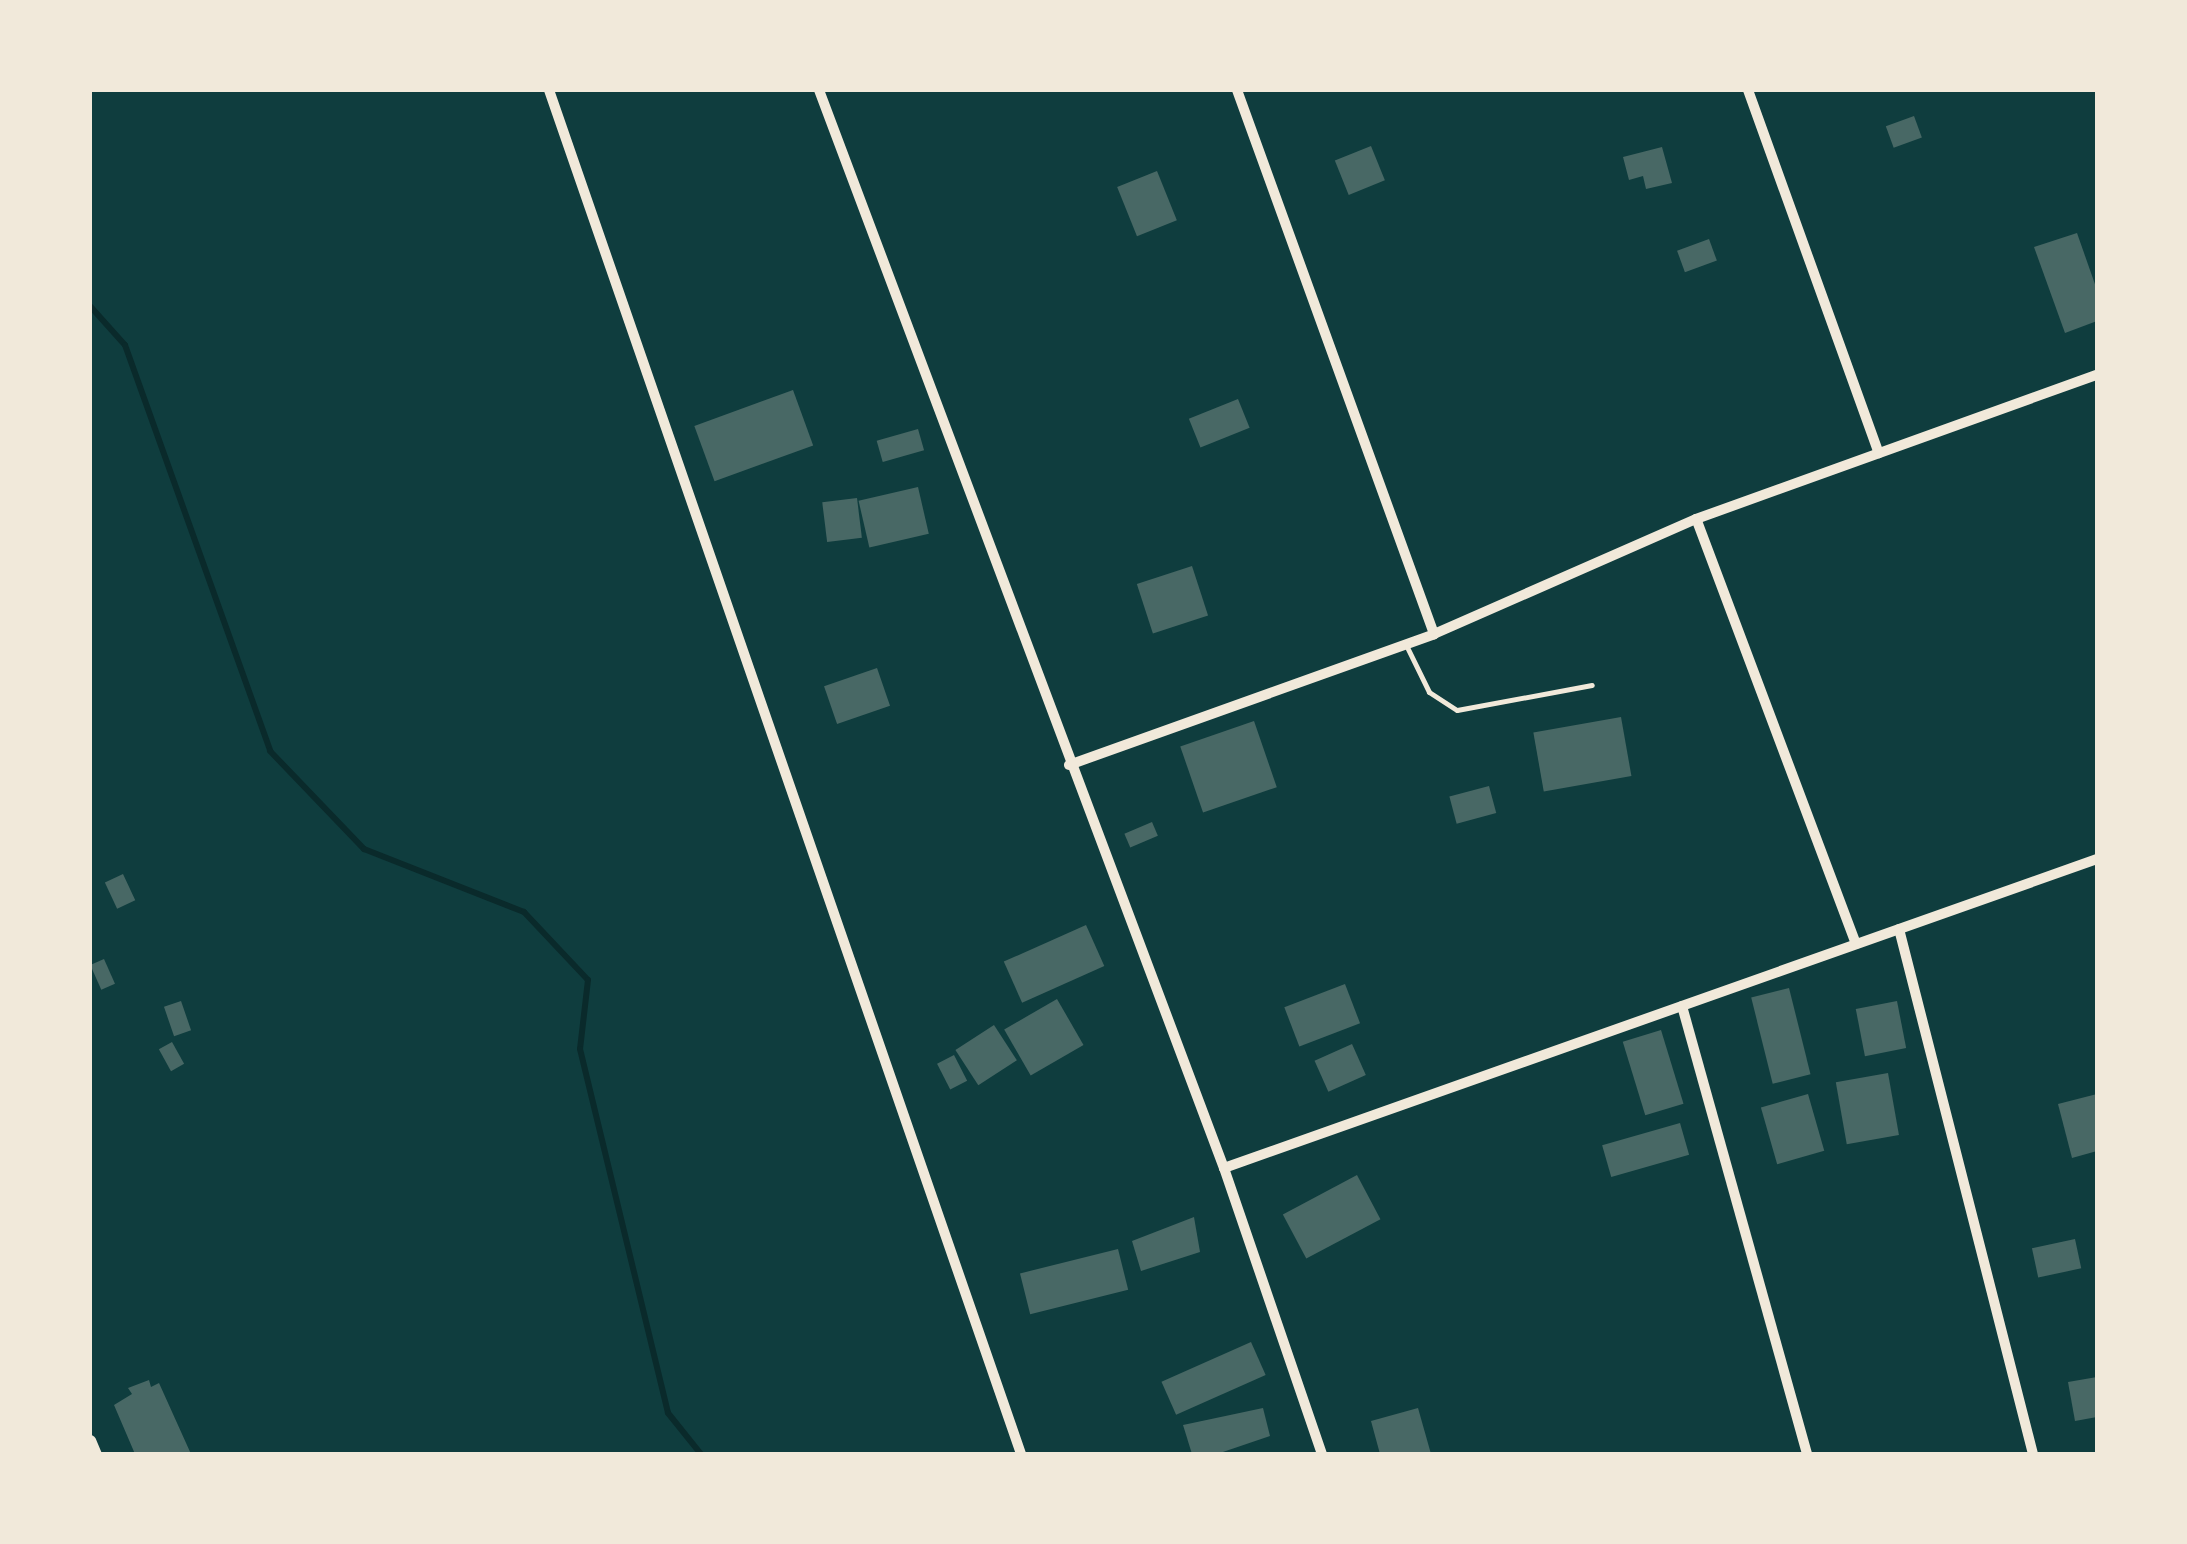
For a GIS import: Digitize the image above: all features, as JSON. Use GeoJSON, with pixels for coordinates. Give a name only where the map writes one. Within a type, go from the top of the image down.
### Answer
{"type":"FeatureCollection","features":[{"type":"Feature","properties":{"kind":"street"},"geometry":{"type":"LineString","coordinates":[[549,90],[1021,1454]]}},
{"type":"Feature","properties":{"kind":"street"},"geometry":{"type":"LineString","coordinates":[[818,90],[1069,765],[1224,1168],[1322,1454]]}},
{"type":"Feature","properties":{"kind":"street"},"geometry":{"type":"LineString","coordinates":[[1237,90],[1434,634]]}},
{"type":"Feature","properties":{"kind":"street"},"geometry":{"type":"LineString","coordinates":[[1748,90],[1880,452]]}},
{"type":"Feature","properties":{"kind":"street"},"geometry":{"type":"LineString","coordinates":[[1069,765],[1434,634],[1696,519],[2097,375]]}},
{"type":"Feature","properties":{"kind":"street"},"geometry":{"type":"LineString","coordinates":[[1696,519],[1856,944]]}},
{"type":"Feature","properties":{"kind":"street"},"geometry":{"type":"LineString","coordinates":[[1224,1168],[2097,860]]}},
{"type":"Feature","properties":{"kind":"street"},"geometry":{"type":"LineString","coordinates":[[1900,929],[2032,1454]]}},
{"type":"Feature","properties":{"kind":"street"},"geometry":{"type":"LineString","coordinates":[[1682,1006],[1807,1454]]}},
{"type":"Feature","properties":{"kind":"street"},"geometry":{"type":"LineString","coordinates":[[90,1440],[96,1454]]}},
{"type":"Feature","properties":{"kind":"lane"},"geometry":{"type":"LineString","coordinates":[[1406,644],[1429,692],[1456,710],[1592,685]]}},
{"type":"Feature","properties":{"kind":"building"},"geometry":{"type":"Polygon","coordinates":[[[1914,116],[1922,138],[1894,148],[1886,126],[1914,116]]]}},
{"type":"Feature","properties":{"kind":"building"},"geometry":{"type":"Polygon","coordinates":[[[1371,146],[1385,180],[1349,195],[1335,161],[1371,146]]]}},
{"type":"Feature","properties":{"kind":"building"},"geometry":{"type":"Polygon","coordinates":[[[1662,147],[1672,183],[1646,189],[1643,176],[1629,180],[1623,157],[1662,147]]]}},
{"type":"Feature","properties":{"kind":"building"},"geometry":{"type":"Polygon","coordinates":[[[1157,171],[1177,220],[1137,236],[1117,187],[1157,171]]]}},
{"type":"Feature","properties":{"kind":"building"},"geometry":{"type":"Polygon","coordinates":[[[2077,233],[2097,290],[2097,321],[2065,333],[2034,247],[2077,233]]]}},
{"type":"Feature","properties":{"kind":"building"},"geometry":{"type":"Polygon","coordinates":[[[1709,239],[1717,261],[1685,272],[1677,251],[1709,239]]]}},
{"type":"Feature","properties":{"kind":"building"},"geometry":{"type":"Polygon","coordinates":[[[793,390],[813,445],[715,481],[694,426],[793,390]]]}},
{"type":"Feature","properties":{"kind":"building"},"geometry":{"type":"Polygon","coordinates":[[[1238,399],[1250,428],[1200,448],[1189,419],[1238,399]]]}},
{"type":"Feature","properties":{"kind":"building"},"geometry":{"type":"Polygon","coordinates":[[[918,429],[924,450],[883,462],[877,441],[918,429]]]}},
{"type":"Feature","properties":{"kind":"building"},"geometry":{"type":"Polygon","coordinates":[[[918,487],[929,534],[869,547],[859,501],[918,487]]]}},
{"type":"Feature","properties":{"kind":"building"},"geometry":{"type":"Polygon","coordinates":[[[857,498],[862,538],[827,542],[822,502],[857,498]]]}},
{"type":"Feature","properties":{"kind":"building"},"geometry":{"type":"Polygon","coordinates":[[[1192,566],[1208,615],[1153,633],[1137,584],[1192,566]]]}},
{"type":"Feature","properties":{"kind":"building"},"geometry":{"type":"Polygon","coordinates":[[[877,668],[890,706],[837,724],[824,686],[877,668]]]}},
{"type":"Feature","properties":{"kind":"building"},"geometry":{"type":"Polygon","coordinates":[[[1621,717],[1631,776],[1544,792],[1533,732],[1621,717]]]}},
{"type":"Feature","properties":{"kind":"building"},"geometry":{"type":"Polygon","coordinates":[[[1254,721],[1277,787],[1203,813],[1180,746],[1254,721]]]}},
{"type":"Feature","properties":{"kind":"building"},"geometry":{"type":"Polygon","coordinates":[[[1489,786],[1496,813],[1457,824],[1449,797],[1489,786]]]}},
{"type":"Feature","properties":{"kind":"building"},"geometry":{"type":"Polygon","coordinates":[[[1152,822],[1158,836],[1130,848],[1124,834],[1152,822]]]}},
{"type":"Feature","properties":{"kind":"building"},"geometry":{"type":"Polygon","coordinates":[[[123,874],[135,900],[117,909],[105,882],[123,874]]]}},
{"type":"Feature","properties":{"kind":"building"},"geometry":{"type":"Polygon","coordinates":[[[1086,925],[1104,966],[1022,1003],[1004,962],[1086,925]]]}},
{"type":"Feature","properties":{"kind":"building"},"geometry":{"type":"Polygon","coordinates":[[[104,959],[115,984],[101,990],[90,965],[104,959]]]}},
{"type":"Feature","properties":{"kind":"building"},"geometry":{"type":"Polygon","coordinates":[[[1345,984],[1360,1023],[1299,1047],[1284,1007],[1345,984]]]}},
{"type":"Feature","properties":{"kind":"building"},"geometry":{"type":"Polygon","coordinates":[[[1789,988],[1811,1074],[1773,1084],[1751,997],[1789,988]]]}},
{"type":"Feature","properties":{"kind":"building"},"geometry":{"type":"Polygon","coordinates":[[[1057,999],[1084,1045],[1031,1075],[1004,1030],[1057,999]]]}},
{"type":"Feature","properties":{"kind":"building"},"geometry":{"type":"Polygon","coordinates":[[[181,1001],[191,1030],[174,1036],[164,1007],[181,1001]]]}},
{"type":"Feature","properties":{"kind":"building"},"geometry":{"type":"Polygon","coordinates":[[[1897,1001],[1906,1048],[1865,1056],[1856,1009],[1897,1001]]]}},
{"type":"Feature","properties":{"kind":"building"},"geometry":{"type":"Polygon","coordinates":[[[994,1025],[1017,1060],[978,1085],[955,1050],[994,1025]]]}},
{"type":"Feature","properties":{"kind":"building"},"geometry":{"type":"Polygon","coordinates":[[[1661,1030],[1684,1104],[1645,1115],[1623,1042],[1661,1030]]]}},
{"type":"Feature","properties":{"kind":"building"},"geometry":{"type":"Polygon","coordinates":[[[172,1042],[184,1064],[171,1071],[159,1049],[172,1042]]]}},
{"type":"Feature","properties":{"kind":"building"},"geometry":{"type":"Polygon","coordinates":[[[1352,1044],[1366,1075],[1328,1092],[1315,1061],[1352,1044]]]}},
{"type":"Feature","properties":{"kind":"building"},"geometry":{"type":"Polygon","coordinates":[[[954,1055],[967,1081],[950,1089],[937,1064],[954,1055]]]}},
{"type":"Feature","properties":{"kind":"building"},"geometry":{"type":"Polygon","coordinates":[[[1888,1073],[1899,1135],[1847,1144],[1836,1082],[1888,1073]]]}},
{"type":"Feature","properties":{"kind":"building"},"geometry":{"type":"Polygon","coordinates":[[[1808,1094],[1824,1151],[1777,1164],[1761,1108],[1808,1094]]]}},
{"type":"Feature","properties":{"kind":"building"},"geometry":{"type":"Polygon","coordinates":[[[2097,1094],[2097,1151],[2072,1158],[2058,1104],[2097,1094]]]}},
{"type":"Feature","properties":{"kind":"building"},"geometry":{"type":"Polygon","coordinates":[[[1680,1123],[1689,1155],[1611,1177],[1602,1145],[1680,1123]]]}},
{"type":"Feature","properties":{"kind":"building"},"geometry":{"type":"Polygon","coordinates":[[[1357,1175],[1380,1219],[1306,1259],[1283,1214],[1357,1175]]]}},
{"type":"Feature","properties":{"kind":"building"},"geometry":{"type":"Polygon","coordinates":[[[1194,1217],[1200,1252],[1141,1271],[1132,1241],[1194,1217]]]}},
{"type":"Feature","properties":{"kind":"building"},"geometry":{"type":"Polygon","coordinates":[[[2075,1239],[2081,1268],[2038,1277],[2032,1248],[2075,1239]]]}},
{"type":"Feature","properties":{"kind":"building"},"geometry":{"type":"Polygon","coordinates":[[[1118,1249],[1128,1290],[1030,1314],[1020,1273],[1118,1249]]]}},
{"type":"Feature","properties":{"kind":"building"},"geometry":{"type":"Polygon","coordinates":[[[1251,1342],[1266,1375],[1176,1415],[1161,1382],[1251,1342]]]}},
{"type":"Feature","properties":{"kind":"building"},"geometry":{"type":"Polygon","coordinates":[[[2097,1377],[2097,1417],[2075,1421],[2068,1382],[2097,1377]]]}},
{"type":"Feature","properties":{"kind":"building"},"geometry":{"type":"Polygon","coordinates":[[[149,1380],[151,1387],[159,1383],[191,1454],[135,1454],[114,1405],[132,1394],[128,1388],[149,1380]]]}},
{"type":"Feature","properties":{"kind":"building"},"geometry":{"type":"Polygon","coordinates":[[[1263,1408],[1270,1436],[1217,1454],[1192,1454],[1183,1425],[1263,1408]]]}},
{"type":"Feature","properties":{"kind":"building"},"geometry":{"type":"Polygon","coordinates":[[[1418,1408],[1431,1454],[1380,1454],[1371,1421],[1418,1408]]]}},
{"type":"Feature","properties":{"kind":"waterway"},"geometry":{"type":"LineString","coordinates":[[90,306],[125,345],[270,751],[364,849],[524,912],[588,980],[580,1049],[668,1413],[701,1454]]}}]}
